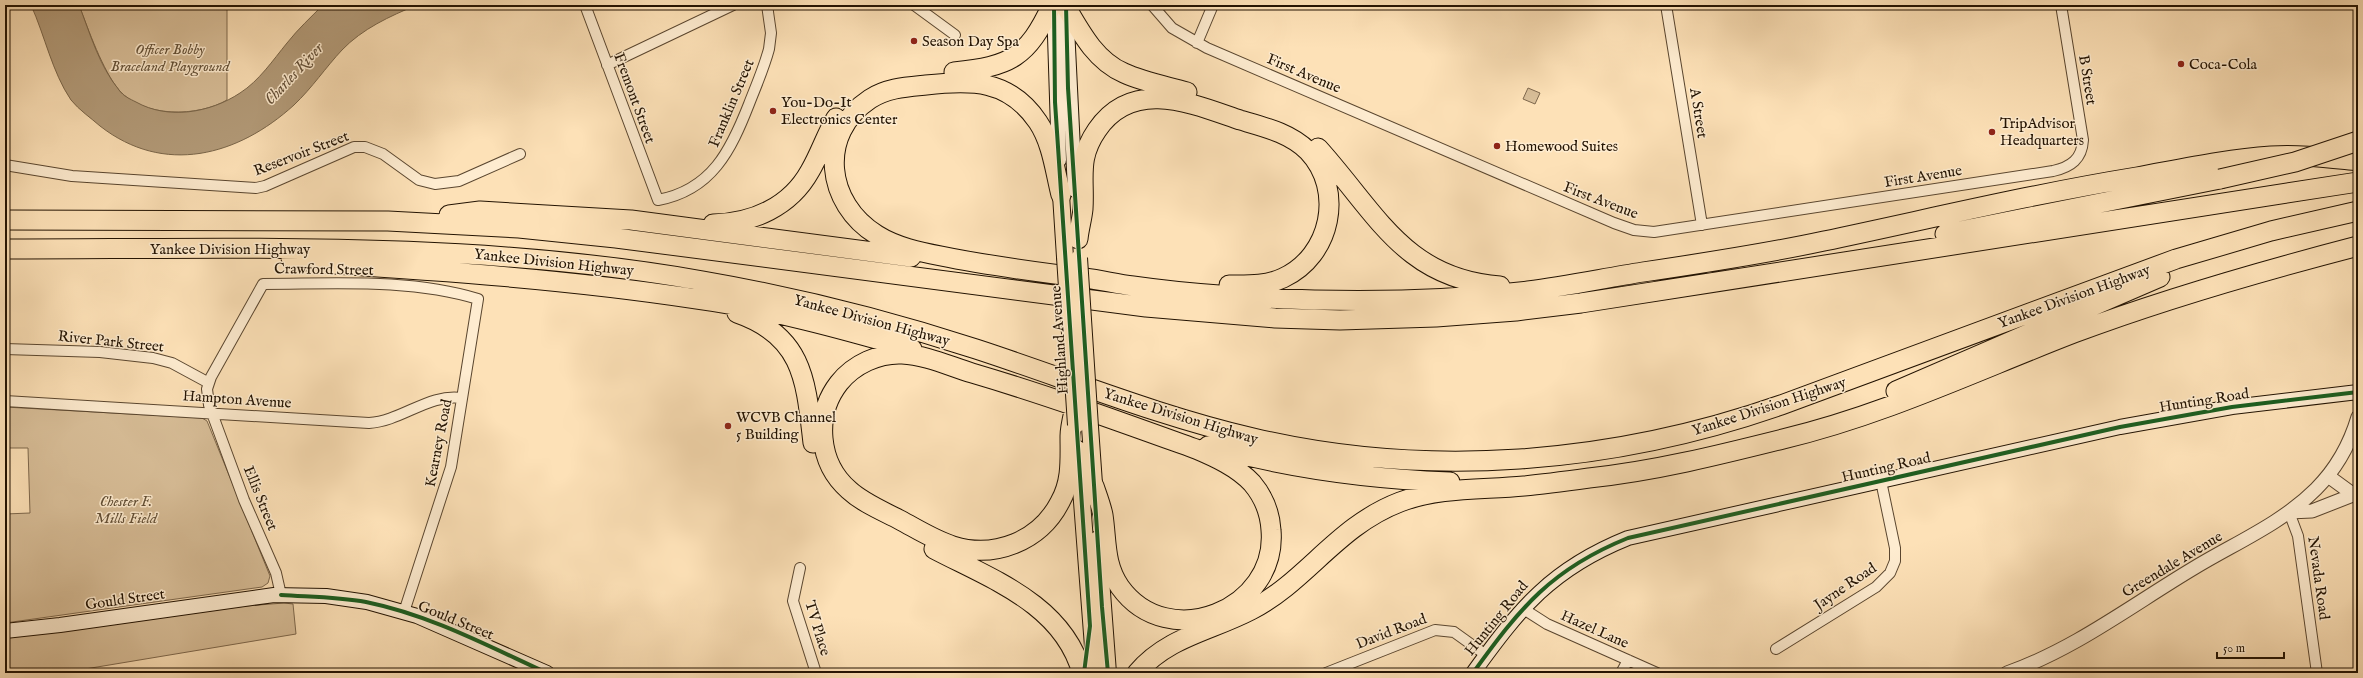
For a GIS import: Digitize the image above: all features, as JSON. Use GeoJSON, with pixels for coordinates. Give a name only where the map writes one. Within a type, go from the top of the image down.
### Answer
{"type":"FeatureCollection","features":[{"type":"Feature","properties":{"kind":"highway"},"geometry":{"type":"LineString","coordinates":[[660,223],[731,223],[753,218],[770,210],[790,196],[803,182],[835,119],[857,96],[871,86],[888,80],[979,69],[1007,62],[1031,43],[1059,6],[1092,48],[1121,72],[1276,121],[1304,135],[1324,155],[1394,239],[1415,257],[1432,268],[1458,279],[1491,285],[1522,286],[1583,282]]}},
{"type":"Feature","properties":{"kind":"highway"},"geometry":{"type":"LineString","coordinates":[[970,263],[916,250],[888,241],[865,227],[847,208],[836,184],[834,167],[836,152],[846,123],[865,103],[885,92],[906,87],[968,81],[997,88],[1018,100],[1040,125],[1049,146],[1061,195]]}},
{"type":"Feature","properties":{"kind":"highway"},"geometry":{"type":"LineString","coordinates":[[1078,239],[1083,208],[1082,172],[1091,141],[1100,126],[1110,115],[1126,106],[1142,100],[1160,98],[1180,100],[1280,133],[1300,144],[1320,168],[1329,200],[1326,230],[1321,242],[1309,259],[1284,278],[1262,284],[1220,286],[1098,280]]}},
{"type":"Feature","properties":{"kind":"highway"},"geometry":{"type":"LineString","coordinates":[[1827,265],[1885,244],[1951,233],[2220,179],[2295,162],[2358,141]]}},
{"type":"Feature","properties":{"kind":"highway"},"geometry":{"type":"LineString","coordinates":[[400,221],[480,211],[571,216],[660,223],[926,259],[970,263],[1098,280],[1128,286],[1211,295],[1342,301],[1433,299],[1560,287],[1779,250],[2049,191],[2237,160],[2269,156],[2294,156],[2358,161]]}},
{"type":"Feature","properties":{"kind":"highway","name":"Yankee Division Highway"},"geometry":{"type":"LineString","coordinates":[[5,220],[400,221],[551,231],[1141,306],[1216,314],[1307,319],[1415,318],[1516,311],[1613,299],[2358,182]]}},
{"type":"Feature","properties":{"kind":"highway","name":"Yankee Division Highway"},"geometry":{"type":"LineString","coordinates":[[5,249],[381,250],[469,253],[580,262],[676,276],[802,301],[897,325],[974,348],[1168,415],[1251,438],[1353,455],[1478,461],[1526,459],[1597,451],[1655,441],[1719,425],[1781,405],[2160,264],[2268,231],[2358,211]]}},
{"type":"Feature","properties":{"kind":"highway"},"geometry":{"type":"LineString","coordinates":[[1762,443],[1870,402],[2145,283],[2226,255],[2268,231]]}},
{"type":"Feature","properties":{"kind":"highway"},"geometry":{"type":"LineString","coordinates":[[1137,673],[1149,659],[1170,644],[1245,613],[1263,602],[1353,527],[1390,506],[1439,492],[1525,486],[1653,469],[1819,429],[1898,403],[2137,310],[2252,274],[2358,246]]}},
{"type":"Feature","properties":{"kind":"highway"},"geometry":{"type":"LineString","coordinates":[[244,249],[318,262],[516,277],[738,306],[812,322],[927,353],[975,369],[994,378]]}},
{"type":"Feature","properties":{"kind":"highway"},"geometry":{"type":"LineString","coordinates":[[666,296],[739,313],[758,322],[777,335],[792,352],[803,373],[816,456],[823,474],[834,490],[854,506],[1035,604],[1064,635],[1076,655],[1082,673]]}},
{"type":"Feature","properties":{"kind":"highway"},"geometry":{"type":"LineString","coordinates":[[1078,421],[1068,480],[1056,510],[1035,533],[1002,548],[968,550],[940,541],[856,496],[844,486],[835,474],[827,459],[823,444],[824,417],[827,406],[837,386],[858,366],[881,357],[902,354],[923,357],[994,378],[1117,420],[1213,456],[1236,470],[1252,483],[1266,508],[1271,529],[1270,552],[1260,578],[1238,603],[1210,616],[1178,620],[1147,610],[1125,592],[1111,572],[1106,552],[1102,514],[1094,486]]}},
{"type":"Feature","properties":{"kind":"highway"},"geometry":{"type":"LineString","coordinates":[[1117,420],[1239,454],[1296,466],[1348,474],[1431,482],[1555,482]]}},
{"type":"Feature","properties":{"kind":"main road","name":"Highland Avenue"},"geometry":{"type":"LineString","coordinates":[[1059,6],[1055,96],[1061,195],[1072,257],[1078,421],[1094,486],[1108,673]]}},
{"type":"Feature","properties":{"kind":"main road","name":"Highland Avenue"},"geometry":{"type":"LineString","coordinates":[[1059,6],[1068,82],[1078,239],[1072,257],[1078,421],[1088,610],[1095,673]]}},
{"type":"Feature","properties":{"kind":"main road","name":"Hunting Road"},"geometry":{"type":"LineString","coordinates":[[1473,673],[1522,608],[1549,583],[1570,567],[1594,553],[1628,538],[2082,435],[2168,417],[2246,405],[2358,392]]}},
{"type":"Feature","properties":{"kind":"main road","name":"Gould Street"},"geometry":{"type":"LineString","coordinates":[[5,631],[281,595],[335,597],[404,612],[457,632],[547,673]]}},
{"type":"Feature","properties":{"kind":"street","name":"Fremont Street"},"geometry":{"type":"LineString","coordinates":[[585,5],[658,200]]}},
{"type":"Feature","properties":{"kind":"street"},"geometry":{"type":"LineString","coordinates":[[607,65],[733,5]]}},
{"type":"Feature","properties":{"kind":"street","name":"Franklin Street"},"geometry":{"type":"LineString","coordinates":[[658,200],[675,196],[692,188],[716,168],[729,152],[769,49],[770,33],[767,5]]}},
{"type":"Feature","properties":{"kind":"street"},"geometry":{"type":"LineString","coordinates":[[914,5],[955,35]]}},
{"type":"Feature","properties":{"kind":"street","name":"First Avenue"},"geometry":{"type":"LineString","coordinates":[[1152,5],[1172,28],[1197,43],[1621,226],[1654,232],[2053,171],[2069,166],[2077,159]]}},
{"type":"Feature","properties":{"kind":"street"},"geometry":{"type":"LineString","coordinates":[[1197,43],[1213,5]]}},
{"type":"Feature","properties":{"kind":"street","name":"A Street"},"geometry":{"type":"LineString","coordinates":[[1666,5],[1702,225]]}},
{"type":"Feature","properties":{"kind":"street","name":"B Street"},"geometry":{"type":"LineString","coordinates":[[2061,5],[2082,135],[2082,145],[2077,159]]}},
{"type":"Feature","properties":{"kind":"street","name":"Reservoir Street"},"geometry":{"type":"LineString","coordinates":[[5,165],[72,176],[256,188],[265,186],[342,152],[365,147],[389,157],[419,180],[441,184],[459,181],[520,154]]}},
{"type":"Feature","properties":{"kind":"street","name":"Crawford Street"},"geometry":{"type":"LineString","coordinates":[[211,412],[207,396],[209,383],[263,284],[408,286],[478,299]]}},
{"type":"Feature","properties":{"kind":"street","name":"Kearney Road"},"geometry":{"type":"LineString","coordinates":[[404,612],[449,477],[478,299]]}},
{"type":"Feature","properties":{"kind":"street","name":"River Park Street"},"geometry":{"type":"LineString","coordinates":[[5,349],[81,351],[146,357],[172,363],[209,383]]}},
{"type":"Feature","properties":{"kind":"street","name":"Hampton Avenue"},"geometry":{"type":"LineString","coordinates":[[5,401],[211,412],[371,423],[440,399],[462,398]]}},
{"type":"Feature","properties":{"kind":"street","name":"Ellis Street"},"geometry":{"type":"LineString","coordinates":[[211,412],[244,500],[276,573],[281,595]]}},
{"type":"Feature","properties":{"kind":"street"},"geometry":{"type":"LineString","coordinates":[[2289,512],[2312,493],[2328,476],[2347,446],[2358,417]]}},
{"type":"Feature","properties":{"kind":"street"},"geometry":{"type":"LineString","coordinates":[[2328,476],[2356,494]]}},
{"type":"Feature","properties":{"kind":"street","name":"Jayne Road"},"geometry":{"type":"LineString","coordinates":[[1776,649],[1876,587],[1890,573],[1895,561],[1895,548],[1881,481]]}},
{"type":"Feature","properties":{"kind":"street","name":"Greendale Avenue"},"geometry":{"type":"LineString","coordinates":[[2007,673],[2068,647],[2189,571],[2289,512],[2312,511],[2356,494]]}},
{"type":"Feature","properties":{"kind":"street","name":"Nevada Road"},"geometry":{"type":"LineString","coordinates":[[2289,512],[2298,536],[2317,673]]}},
{"type":"Feature","properties":{"kind":"street","name":"TV Place"},"geometry":{"type":"LineString","coordinates":[[800,568],[794,591],[794,606],[816,673]]}},
{"type":"Feature","properties":{"kind":"street","name":"Hazel Lane"},"geometry":{"type":"LineString","coordinates":[[1522,608],[1541,621],[1657,673]]}},
{"type":"Feature","properties":{"kind":"street","name":"David Road"},"geometry":{"type":"LineString","coordinates":[[1326,673],[1435,630],[1454,632],[1486,655]]}},
{"type":"Feature","properties":{"kind":"street"},"geometry":{"type":"LineString","coordinates":[[1621,673],[1628,660]]}},
{"type":"Feature","properties":{"kind":"green space","name":"Officer Bobby Braceland Playground"},"geometry":{"type":"Polygon","coordinates":[[[79,5],[227,5],[227,100],[215,106],[201,110],[171,112],[142,106],[129,99],[119,90],[107,72],[96,49],[79,5]]]}},
{"type":"Feature","properties":{"kind":"green space"},"geometry":{"type":"Polygon","coordinates":[[[1528,88],[1540,93],[1535,104],[1523,99],[1528,88]]]}},
{"type":"Feature","properties":{"kind":"green space","name":"Chester F. Mills Field"},"geometry":{"type":"Polygon","coordinates":[[[5,407],[202,418],[207,421],[270,576],[268,583],[262,587],[5,623],[5,514],[30,513],[28,448],[5,448],[5,407]]]}},
{"type":"Feature","properties":{"kind":"green space"},"geometry":{"type":"Polygon","coordinates":[[[284,603],[293,604],[296,634],[61,673],[5,673],[5,638],[246,606],[284,603]]]}},
{"type":"Feature","properties":{"kind":"water","name":"Charles River"},"geometry":{"type":"Polygon","coordinates":[[[31,5],[79,5],[100,60],[112,81],[125,96],[148,108],[162,111],[189,112],[216,105],[228,100],[247,88],[323,5],[417,5],[367,29],[350,42],[301,98],[272,123],[249,137],[225,147],[200,153],[175,155],[149,151],[124,142],[100,126],[74,104],[59,78],[31,5]]]}},
{"type":"Feature","properties":{"kind":"cycle path"},"geometry":{"type":"LineString","coordinates":[[1054,5],[1055,102],[1090,626],[1084,673]]}},
{"type":"Feature","properties":{"kind":"cycle path"},"geometry":{"type":"LineString","coordinates":[[1066,5],[1068,88],[1102,607],[1108,673]]}},
{"type":"Feature","properties":{"kind":"cycle path"},"geometry":{"type":"LineString","coordinates":[[1473,673],[1506,629],[1539,593],[1578,563],[1601,550],[1628,538],[2120,427],[2232,407],[2358,392]]}},
{"type":"Feature","properties":{"kind":"cycle path"},"geometry":{"type":"LineString","coordinates":[[281,595],[345,599],[390,608],[458,632],[547,673]]}},
{"type":"Feature","properties":{"kind":"place","name":"Season Day Spa"},"geometry":{"type":"Point","coordinates":[914,41]}},
{"type":"Feature","properties":{"kind":"place","name":"Coca-Cola"},"geometry":{"type":"Point","coordinates":[2181,64]}},
{"type":"Feature","properties":{"kind":"place","name":"You-Do-It Electronics Center"},"geometry":{"type":"Point","coordinates":[773,111]}},
{"type":"Feature","properties":{"kind":"place","name":"TripAdvisor Headquarters"},"geometry":{"type":"Point","coordinates":[1992,132]}},
{"type":"Feature","properties":{"kind":"place","name":"Homewood Suites"},"geometry":{"type":"Point","coordinates":[1497,146]}},
{"type":"Feature","properties":{"kind":"place","name":"WCVB Channel 5 Building"},"geometry":{"type":"Point","coordinates":[728,426]}}]}
